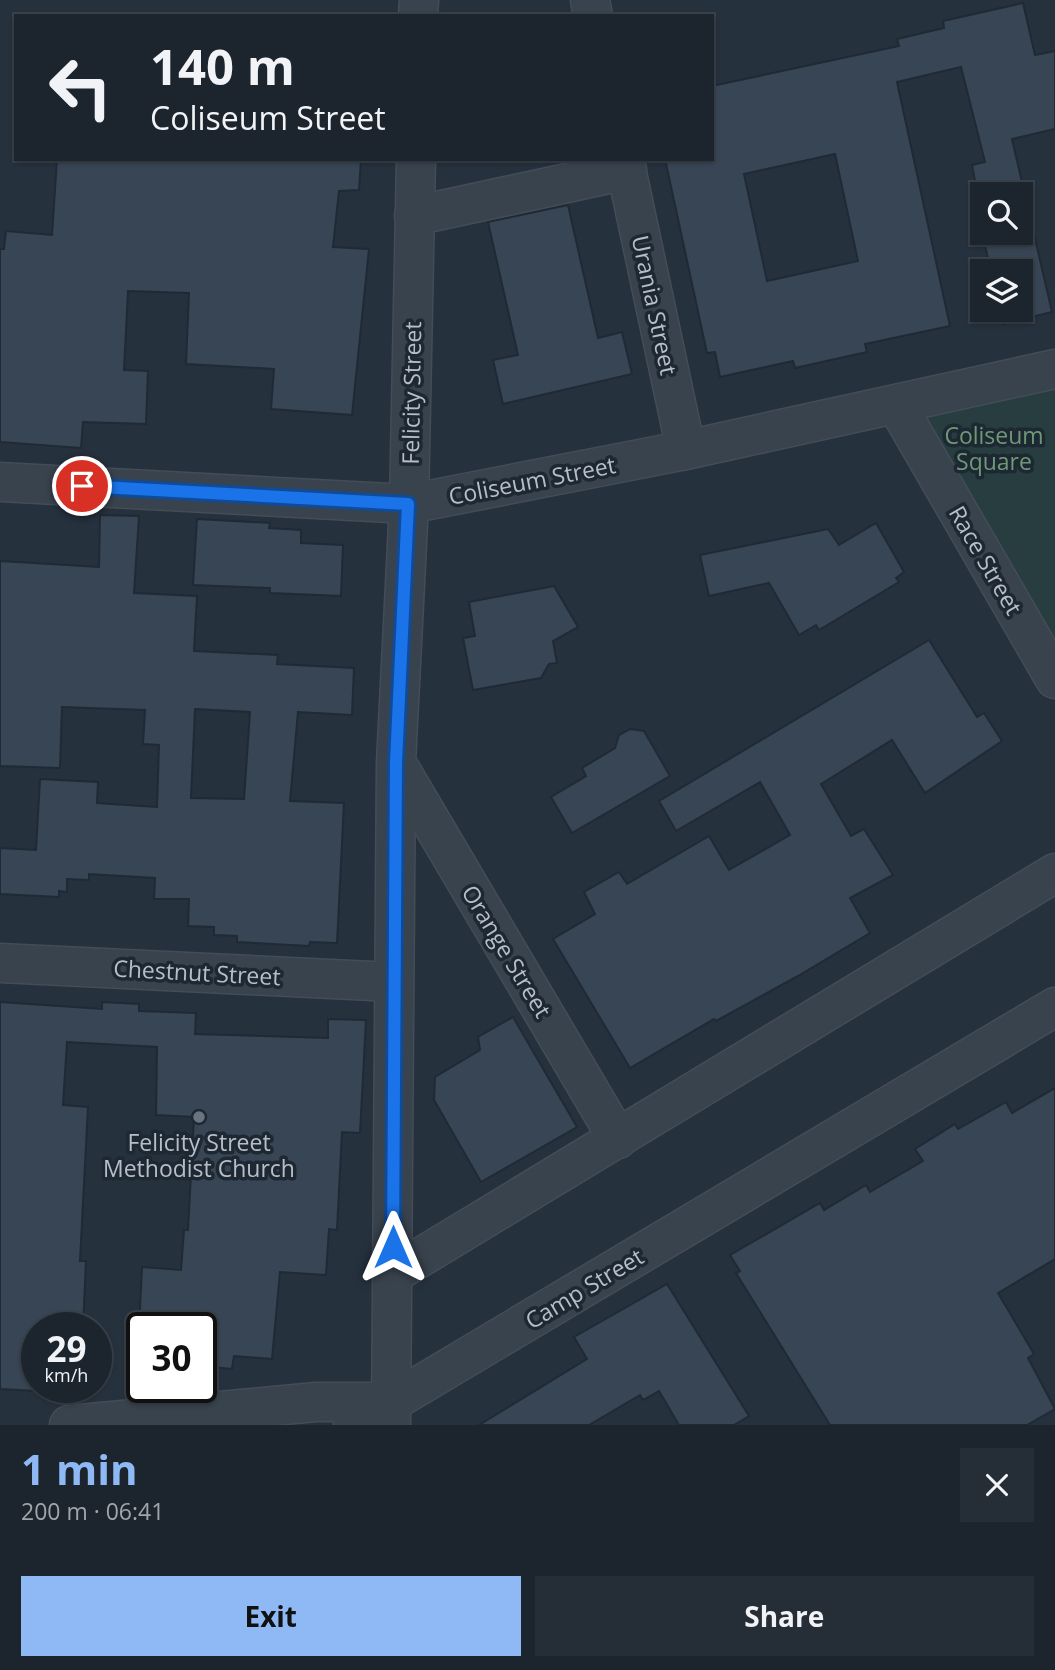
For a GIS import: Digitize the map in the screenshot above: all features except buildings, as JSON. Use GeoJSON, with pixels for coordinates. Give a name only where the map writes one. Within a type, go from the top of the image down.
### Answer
{"type":"FeatureCollection","features":[{"type":"Feature","properties":{"kind":"street","name":"Felicity Street"},"geometry":{"type":"LineString","coordinates":[[391,1414],[396,763],[408,504],[415,161]]}},
{"type":"Feature","properties":{"kind":"street"},"geometry":{"type":"LineString","coordinates":[[414,216],[625,165]]}},
{"type":"Feature","properties":{"kind":"street","name":"Urania Street"},"geometry":{"type":"LineString","coordinates":[[625,165],[686,450]]}},
{"type":"Feature","properties":{"kind":"street","name":"Coliseum Street"},"geometry":{"type":"LineString","coordinates":[[0,482],[408,504],[686,450],[1055,369]]}},
{"type":"Feature","properties":{"kind":"street","name":"Race Street"},"geometry":{"type":"LineString","coordinates":[[896,404],[1055,679]]}},
{"type":"Feature","properties":{"kind":"street","name":"Orange Street"},"geometry":{"type":"LineString","coordinates":[[396,763],[618,1139]]}},
{"type":"Feature","properties":{"kind":"street"},"geometry":{"type":"LineString","coordinates":[[393,1274],[1055,873]]}},
{"type":"Feature","properties":{"kind":"street","name":"Chestnut Street"},"geometry":{"type":"LineString","coordinates":[[0,963],[393,982]]}},
{"type":"Feature","properties":{"kind":"street","name":"Camp Street"},"geometry":{"type":"LineString","coordinates":[[353,1425],[391,1414],[1055,1007]]}},
{"type":"Feature","properties":{"kind":"street"},"geometry":{"type":"LineString","coordinates":[[69,1425],[316,1402],[391,1414]]}},
{"type":"Feature","properties":{"kind":"green space","name":"Coliseum Square"},"geometry":{"type":"Polygon","coordinates":[[[1055,369],[1055,679],[896,404],[1055,369]]]}},
{"type":"Feature","properties":{"kind":"place","name":"Felicity Street Methodist Church"},"geometry":{"type":"Point","coordinates":[199,1117]}},
{"type":"Feature","properties":{"kind":"route"},"geometry":{"type":"LineString","coordinates":[[82,486],[408,504],[396,763],[393,1247]]}}]}
